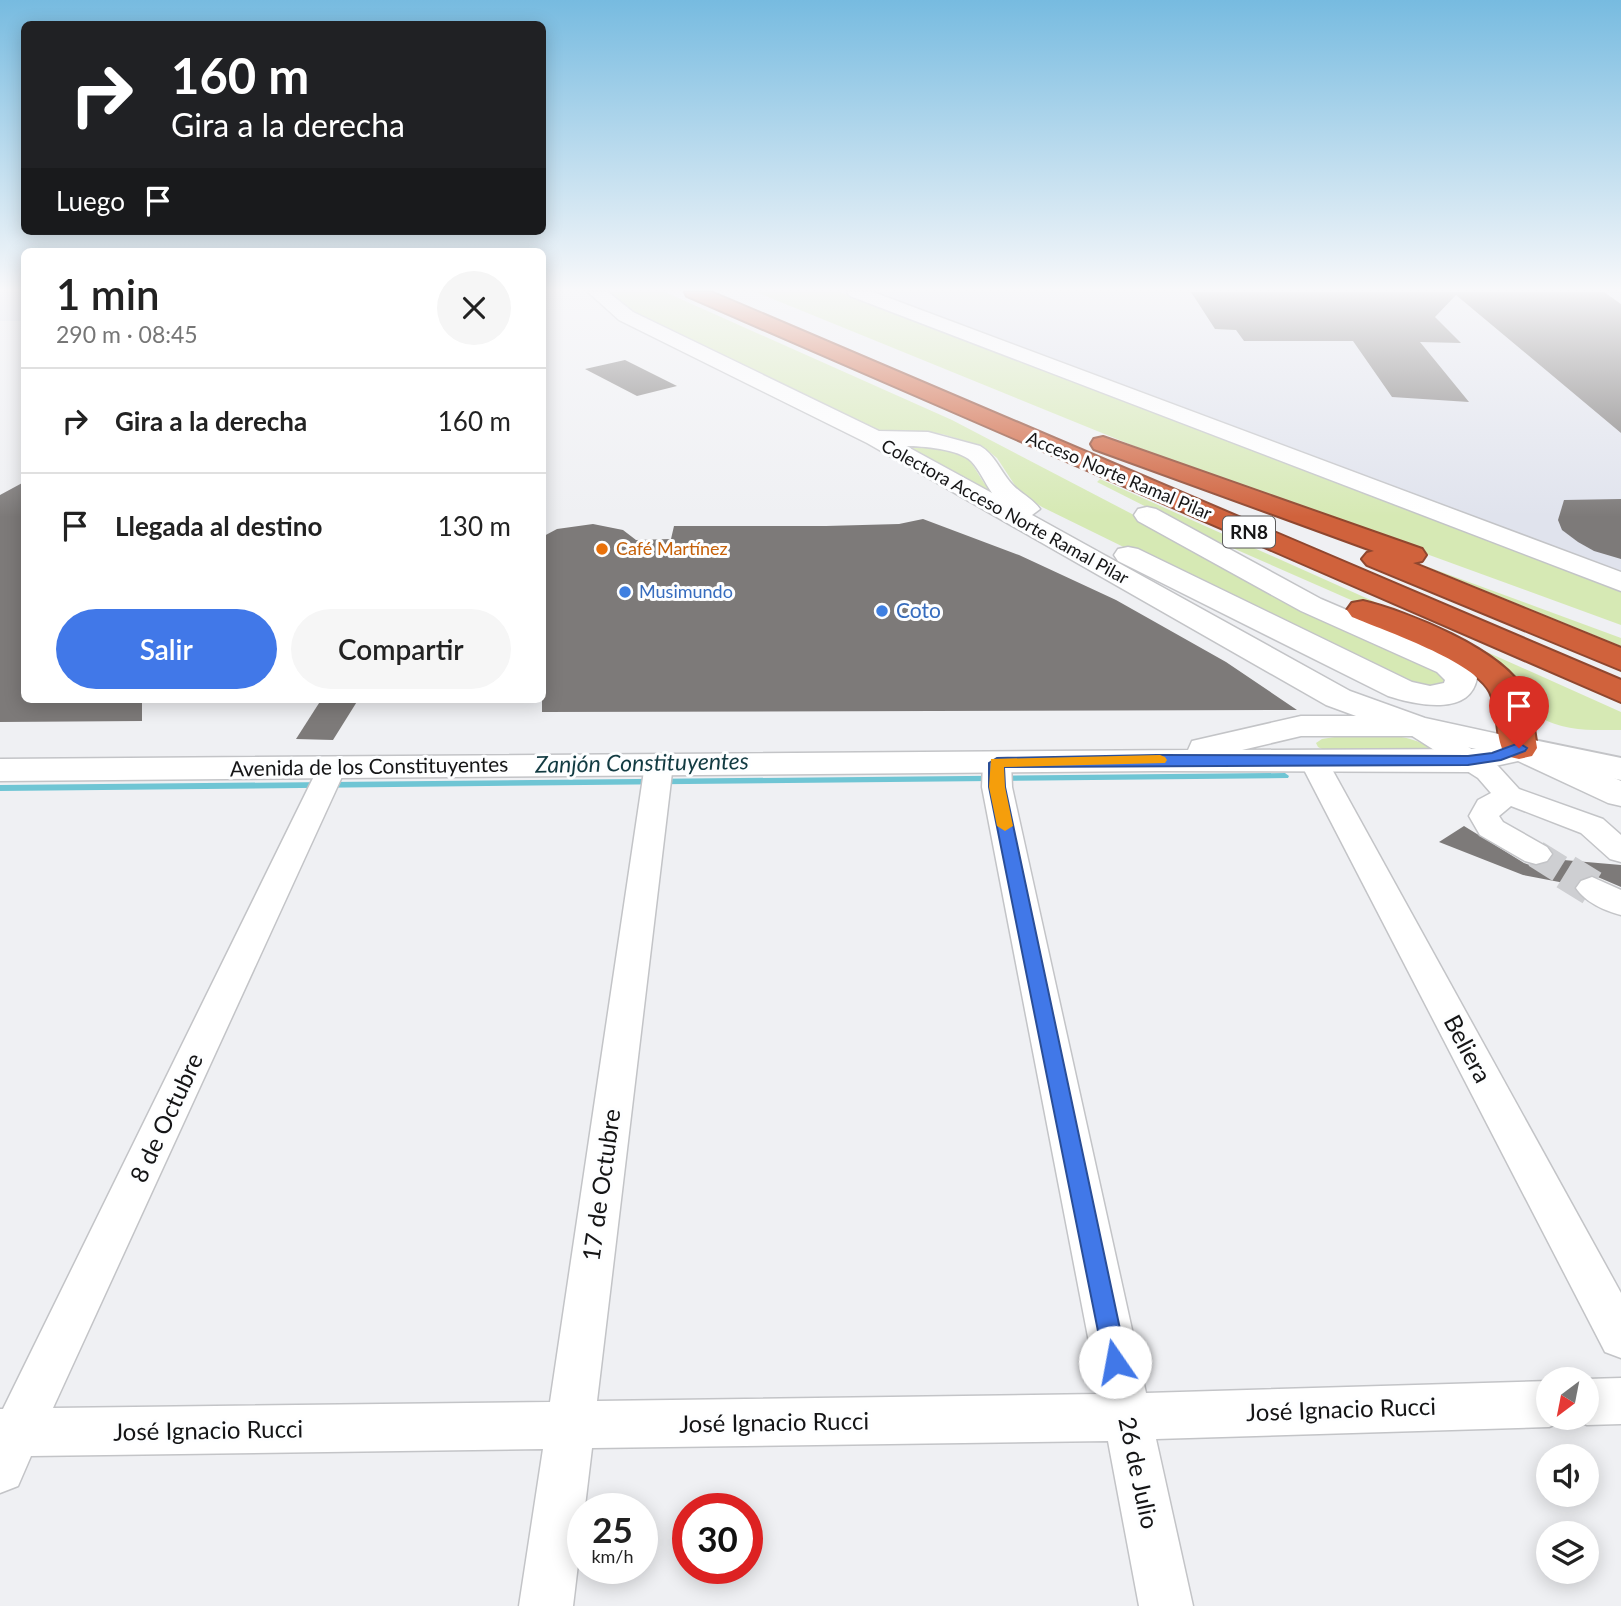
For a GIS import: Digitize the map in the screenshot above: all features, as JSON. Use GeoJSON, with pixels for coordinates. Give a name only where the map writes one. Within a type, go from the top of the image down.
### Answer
{"type":"FeatureCollection","features":[{"type":"Feature","properties":{"kind":"highway","name":"Acceso Norte Ramal Pilar"},"geometry":{"type":"LineString","coordinates":[[866,367],[1621,692]]}},
{"type":"Feature","properties":{"kind":"highway","name":"Acceso Norte Ramal Pilar"},"geometry":{"type":"LineString","coordinates":[[917,367],[1057,425]]}},
{"type":"Feature","properties":{"kind":"highway"},"geometry":{"type":"LineString","coordinates":[[878,372],[1147,514],[1472,658],[1492,673],[1507,691],[1519,748]]}},
{"type":"Feature","properties":{"kind":"highway","name":"Acceso Norte Ramal Pilar"},"geometry":{"type":"LineString","coordinates":[[1608,626],[1089,439],[1621,660]]}},
{"type":"Feature","properties":{"kind":"main road"},"geometry":{"type":"LineString","coordinates":[[1519,748],[1621,743]]}},
{"type":"Feature","properties":{"kind":"main road"},"geometry":{"type":"LineString","coordinates":[[1519,748],[1621,769]]}},
{"type":"Feature","properties":{"kind":"main road","name":"Avenida de los Constituyentes"},"geometry":{"type":"LineString","coordinates":[[1519,748],[1621,759]]}},
{"type":"Feature","properties":{"kind":"street","name":"Colectora Acceso Norte Ramal Pilar"},"geometry":{"type":"LineString","coordinates":[[730,367],[874,438],[1339,698],[1416,726]]}},
{"type":"Feature","properties":{"kind":"street"},"geometry":{"type":"LineString","coordinates":[[1054,367],[1621,582]]}},
{"type":"Feature","properties":{"kind":"street"},"geometry":{"type":"LineString","coordinates":[[874,438],[928,439],[979,454],[1002,489],[1017,503],[1110,557],[1376,695],[1416,726],[1488,772],[1509,795],[1592,826],[1621,852]]}},
{"type":"Feature","properties":{"kind":"street"},"geometry":{"type":"LineString","coordinates":[[1045,519],[1135,558],[1399,689],[1425,696],[1448,694],[1459,688],[1461,677],[1448,665],[1272,585],[1147,514]]}},
{"type":"Feature","properties":{"kind":"street"},"geometry":{"type":"LineString","coordinates":[[1314,762],[1302,744],[1307,734],[1325,724]]}},
{"type":"Feature","properties":{"kind":"street","name":"Avenida de los Constituyentes"},"geometry":{"type":"LineString","coordinates":[[1157,760],[1282,728],[1325,724],[1416,726],[1519,748]]}},
{"type":"Feature","properties":{"kind":"street"},"geometry":{"type":"LineString","coordinates":[[1519,748],[1621,795]]}},
{"type":"Feature","properties":{"kind":"street","name":"Avenida de los Constituyentes"},"geometry":{"type":"LineString","coordinates":[[3,776],[327,780],[997,773],[1157,760],[1468,761],[1495,757],[1519,748]]}},
{"type":"Feature","properties":{"kind":"street","name":"Beliera"},"geometry":{"type":"LineString","coordinates":[[1314,762],[1621,1337]]}},
{"type":"Feature","properties":{"kind":"street","name":"26 de Julio"},"geometry":{"type":"LineString","coordinates":[[997,773],[1166,1606]]}},
{"type":"Feature","properties":{"kind":"street","name":"17 de Octubre"},"geometry":{"type":"LineString","coordinates":[[546,1606],[658,776]]}},
{"type":"Feature","properties":{"kind":"street","name":"8 de Octubre"},"geometry":{"type":"LineString","coordinates":[[5,1445],[327,780]]}},
{"type":"Feature","properties":{"kind":"street"},"geometry":{"type":"LineString","coordinates":[[1509,795],[1489,806],[1484,816],[1491,828],[1536,855]]}},
{"type":"Feature","properties":{"kind":"street"},"geometry":{"type":"LineString","coordinates":[[1592,888],[1621,904]]}},
{"type":"Feature","properties":{"kind":"street"},"geometry":{"type":"LineString","coordinates":[[1600,1402],[1621,1401]]}},
{"type":"Feature","properties":{"kind":"street","name":"José Ignacio Rucci"},"geometry":{"type":"LineString","coordinates":[[5,1445],[569,1426],[1126,1417],[1536,1404]]}},
{"type":"Feature","properties":{"kind":"shaded area"},"geometry":{"type":"Polygon","coordinates":[[[1063,367],[1621,367],[1621,577],[1063,367]]]}},
{"type":"Feature","properties":{"kind":"green space"},"geometry":{"type":"Polygon","coordinates":[[[744,367],[833,367],[952,420],[1132,514],[1255,585],[1429,665],[1448,678],[1445,684],[1431,687],[1397,681],[1042,507],[1020,493],[997,458],[982,446],[942,434],[875,430],[744,367]]]}},
{"type":"Feature","properties":{"kind":"green space"},"geometry":{"type":"Polygon","coordinates":[[[940,367],[1037,367],[1621,589],[1621,625],[1166,459],[940,367]]]}},
{"type":"Feature","properties":{"kind":"green space"},"geometry":{"type":"Polygon","coordinates":[[[908,445],[944,447],[967,456],[984,483],[999,498],[909,448],[908,445]]]}},
{"type":"Feature","properties":{"kind":"green space"},"geometry":{"type":"Polygon","coordinates":[[[1100,479],[1621,712],[1621,730],[1578,729],[1547,721],[1537,716],[1529,688],[1507,671],[1196,532],[1097,482],[1100,479]]]}},
{"type":"Feature","properties":{"kind":"green space"},"geometry":{"type":"Polygon","coordinates":[[[1420,564],[1621,638],[1621,646],[1420,564]]]}},
{"type":"Feature","properties":{"kind":"green space"},"geometry":{"type":"Polygon","coordinates":[[[1347,735],[1404,737],[1438,752],[1328,752],[1316,743],[1322,739],[1347,735]]]}},
{"type":"Feature","properties":{"kind":"building"},"geometry":{"type":"Polygon","coordinates":[[[639,367],[677,386],[637,396],[585,369],[639,367]]]}},
{"type":"Feature","properties":{"kind":"building"},"geometry":{"type":"Polygon","coordinates":[[[1371,367],[1440,367],[1469,402],[1392,397],[1371,367]]]}},
{"type":"Feature","properties":{"kind":"building"},"geometry":{"type":"Polygon","coordinates":[[[1542,367],[1621,367],[1621,433],[1542,367]]]}},
{"type":"Feature","properties":{"kind":"building"},"geometry":{"type":"Polygon","coordinates":[[[21,484],[21,703],[142,703],[142,721],[0,722],[0,495],[21,484]]]}},
{"type":"Feature","properties":{"kind":"building"},"geometry":{"type":"Polygon","coordinates":[[[1621,499],[1621,559],[1594,551],[1562,530],[1558,520],[1564,500],[1621,499]]]}},
{"type":"Feature","properties":{"kind":"building"},"geometry":{"type":"Polygon","coordinates":[[[923,519],[1019,555],[1116,600],[1226,662],[1297,710],[542,712],[542,703],[546,703],[546,535],[557,529],[593,524],[623,530],[636,540],[671,539],[674,526],[899,524],[923,519]]]}},
{"type":"Feature","properties":{"kind":"building"},"geometry":{"type":"Polygon","coordinates":[[[319,703],[356,703],[333,740],[296,739],[319,703]]]}},
{"type":"Feature","properties":{"kind":"building"},"geometry":{"type":"Polygon","coordinates":[[[1464,826],[1535,867],[1548,864],[1552,859],[1621,865],[1621,887],[1593,875],[1580,879],[1575,885],[1523,875],[1439,842],[1464,826]]]}},
{"type":"Feature","properties":{"kind":"waterway","name":"Zanjón Constituyentes"},"geometry":{"type":"LineString","coordinates":[[0,788],[1285,776]]}},
{"type":"Feature","properties":{"kind":"tunnel"},"geometry":{"type":"LineString","coordinates":[[1536,854],[1568,874]]}},
{"type":"Feature","properties":{"kind":"tunnel"},"geometry":{"type":"LineString","coordinates":[[1566,872],[1592,888]]}},
{"type":"Feature","properties":{"kind":"slow traffic"},"geometry":{"type":"LineString","coordinates":[[1005,826],[997,787],[997,763],[1160,760]]}},
{"type":"Feature","properties":{"kind":"place","name":"Café Martínez"},"geometry":{"type":"Point","coordinates":[602,549]}},
{"type":"Feature","properties":{"kind":"place","name":"Musimundo"},"geometry":{"type":"Point","coordinates":[625,592]}},
{"type":"Feature","properties":{"kind":"place","name":"Coto"},"geometry":{"type":"Point","coordinates":[882,611]}},
{"type":"Feature","properties":{"kind":"route"},"geometry":{"type":"LineString","coordinates":[[1115,1362],[997,787],[997,763],[1157,760],[1468,761],[1495,757],[1519,748]]}}]}
